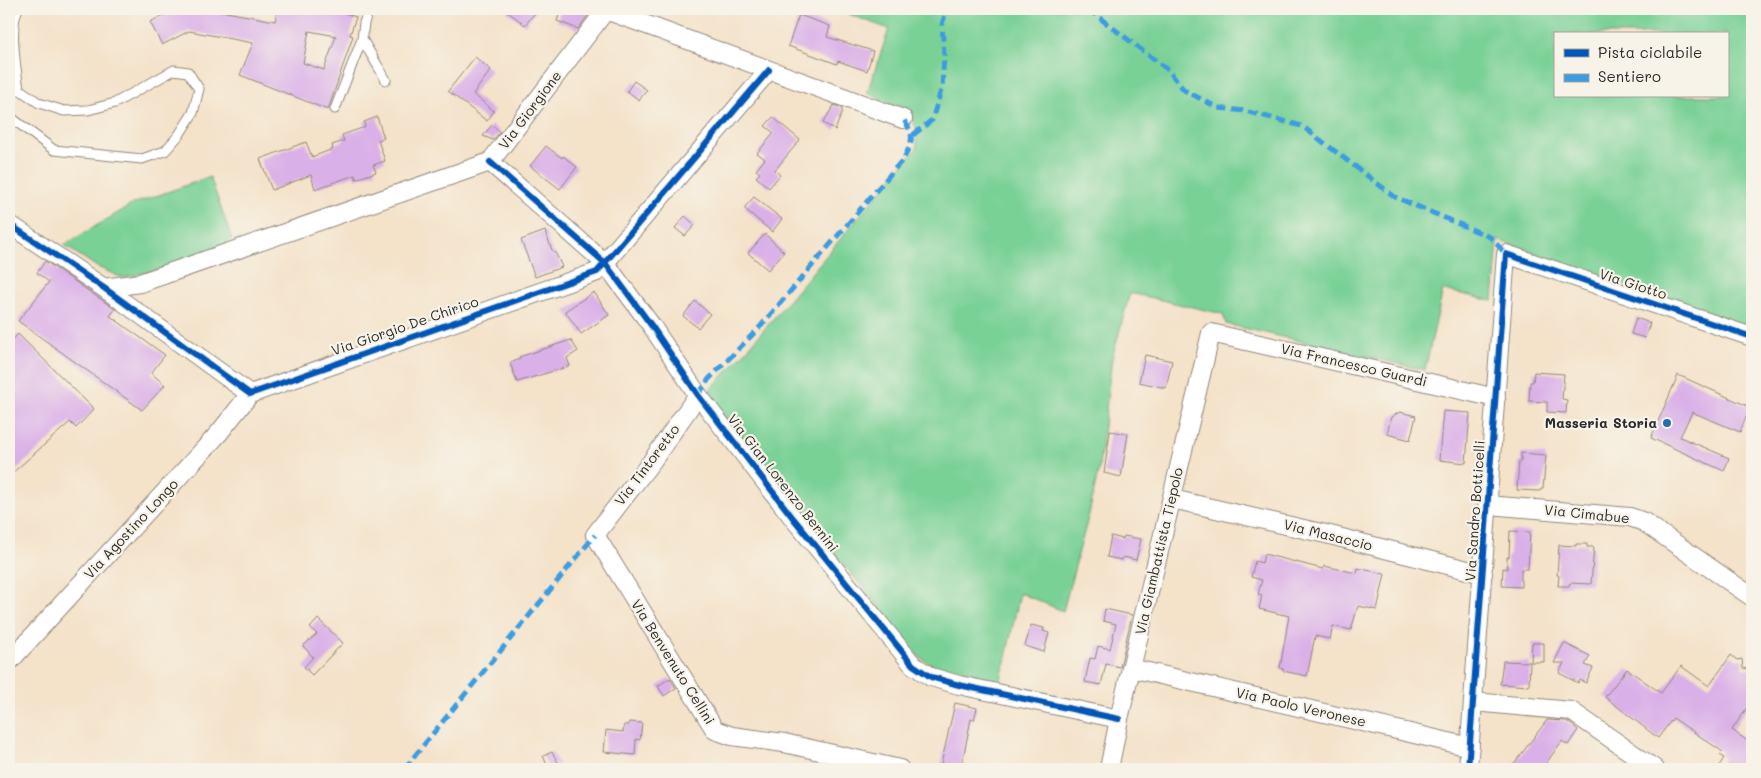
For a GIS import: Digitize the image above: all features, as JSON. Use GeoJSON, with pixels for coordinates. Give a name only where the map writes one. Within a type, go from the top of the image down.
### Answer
{"type":"FeatureCollection","features":[{"type":"Feature","properties":{"kind":"street","name":"Via Giorgione"},"geometry":{"type":"LineString","coordinates":[[104,288],[140,284],[490,162],[604,10],[904,119]]}},
{"type":"Feature","properties":{"kind":"street","name":"Via Giorgio De Chirico"},"geometry":{"type":"LineString","coordinates":[[250,394],[597,272],[769,70]]}},
{"type":"Feature","properties":{"kind":"street","name":"Via Gian Lorenzo Bernini"},"geometry":{"type":"LineString","coordinates":[[490,162],[605,263],[651,325],[698,395],[793,518],[914,665],[931,677],[960,685],[1119,719]]}},
{"type":"Feature","properties":{"kind":"street"},"geometry":{"type":"LineString","coordinates":[[9,224],[104,288],[250,394]]}},
{"type":"Feature","properties":{"kind":"street","name":"Via Giotto"},"geometry":{"type":"LineString","coordinates":[[1506,254],[1752,337]]}},
{"type":"Feature","properties":{"kind":"street","name":"Via Sandro Botticelli"},"geometry":{"type":"LineString","coordinates":[[1468,769],[1506,254]]}},
{"type":"Feature","properties":{"kind":"street","name":"Via Francesco Guardi"},"geometry":{"type":"LineString","coordinates":[[1211,332],[1496,398]]}},
{"type":"Feature","properties":{"kind":"street","name":"Via Giambattista Tiepolo"},"geometry":{"type":"LineString","coordinates":[[1109,769],[1119,719],[1211,332]]}},
{"type":"Feature","properties":{"kind":"street","name":"Via Agostino Longo"},"geometry":{"type":"LineString","coordinates":[[9,662],[219,433],[250,394]]}},
{"type":"Feature","properties":{"kind":"street","name":"Via Tintoretto"},"geometry":{"type":"LineString","coordinates":[[595,535],[652,461],[698,395]]}},
{"type":"Feature","properties":{"kind":"street","name":"Via Masaccio"},"geometry":{"type":"LineString","coordinates":[[1172,499],[1330,535],[1483,574]]}},
{"type":"Feature","properties":{"kind":"street","name":"Via Cimabue"},"geometry":{"type":"LineString","coordinates":[[1488,505],[1630,517],[1644,522],[1752,597]]}},
{"type":"Feature","properties":{"kind":"street","name":"Via Benvenuto Cellini"},"geometry":{"type":"LineString","coordinates":[[595,535],[715,730],[732,736],[784,743],[900,769]]}},
{"type":"Feature","properties":{"kind":"street","name":"Via Paolo Veronese"},"geometry":{"type":"LineString","coordinates":[[1131,668],[1470,747]]}},
{"type":"Feature","properties":{"kind":"street"},"geometry":{"type":"LineString","coordinates":[[1474,702],[1571,711],[1654,769]]}},
{"type":"Feature","properties":{"kind":"lane"},"geometry":{"type":"LineString","coordinates":[[9,116],[54,150],[142,159],[164,151],[179,135],[193,113],[198,90],[188,72],[174,70],[115,103],[88,110],[64,111],[39,103],[19,89],[15,54],[14,17],[18,9]]}},
{"type":"Feature","properties":{"kind":"lane"},"geometry":{"type":"LineString","coordinates":[[335,109],[362,39],[364,23],[369,9]]}},
{"type":"Feature","properties":{"kind":"lane"},"geometry":{"type":"LineString","coordinates":[[362,39],[386,80]]}},
{"type":"Feature","properties":{"kind":"lane"},"geometry":{"type":"LineString","coordinates":[[9,93],[19,89]]}},
{"type":"Feature","properties":{"kind":"green space"},"geometry":{"type":"Polygon","coordinates":[[[835,9],[1752,9],[1752,330],[1498,240],[1493,301],[1443,290],[1425,370],[1226,324],[1223,314],[1130,293],[1112,358],[1099,468],[1089,514],[1063,611],[1020,593],[1000,684],[950,675],[919,657],[706,394],[746,351],[917,148],[916,127],[907,112],[867,93],[889,29],[835,9]]]}},
{"type":"Feature","properties":{"kind":"green space"},"geometry":{"type":"Polygon","coordinates":[[[210,177],[232,239],[217,249],[169,267],[123,278],[97,267],[64,245],[133,204],[210,177]]]}},
{"type":"Feature","properties":{"kind":"building"},"geometry":{"type":"Polygon","coordinates":[[[176,9],[210,9],[275,21],[278,9],[345,9],[344,13],[356,17],[350,35],[353,36],[328,110],[240,75],[253,43],[189,31],[162,45],[150,22],[176,9]],[[309,31],[303,63],[324,70],[336,36],[309,31]]]}},
{"type":"Feature","properties":{"kind":"building"},"geometry":{"type":"Polygon","coordinates":[[[504,9],[538,9],[525,25],[504,9]]]}},
{"type":"Feature","properties":{"kind":"building"},"geometry":{"type":"Polygon","coordinates":[[[561,9],[575,9],[589,14],[578,29],[557,21],[561,9]]]}},
{"type":"Feature","properties":{"kind":"building"},"geometry":{"type":"Polygon","coordinates":[[[799,15],[830,26],[827,37],[873,51],[867,71],[838,61],[837,64],[788,46],[799,15]]]}},
{"type":"Feature","properties":{"kind":"building"},"geometry":{"type":"Polygon","coordinates":[[[475,57],[491,70],[473,94],[494,111],[487,121],[448,91],[475,57]]]}},
{"type":"Feature","properties":{"kind":"building"},"geometry":{"type":"Polygon","coordinates":[[[634,81],[647,90],[639,100],[627,91],[634,81]]]}},
{"type":"Feature","properties":{"kind":"building"},"geometry":{"type":"Polygon","coordinates":[[[834,105],[842,108],[842,113],[835,130],[823,123],[834,105]]]}},
{"type":"Feature","properties":{"kind":"building"},"geometry":{"type":"Polygon","coordinates":[[[377,117],[384,138],[378,140],[385,161],[373,165],[376,172],[356,179],[355,175],[315,189],[311,175],[272,190],[260,159],[306,142],[312,157],[333,149],[332,145],[344,141],[342,135],[365,127],[364,122],[377,117]]]}},
{"type":"Feature","properties":{"kind":"building"},"geometry":{"type":"Polygon","coordinates":[[[773,117],[800,140],[775,170],[780,175],[769,188],[756,177],[760,173],[756,170],[765,159],[757,153],[774,133],[765,126],[773,117]]]}},
{"type":"Feature","properties":{"kind":"building"},"geometry":{"type":"Polygon","coordinates":[[[492,125],[500,132],[493,140],[483,136],[492,125]]]}},
{"type":"Feature","properties":{"kind":"building"},"geometry":{"type":"Polygon","coordinates":[[[546,146],[577,167],[560,189],[530,166],[546,146]]]}},
{"type":"Feature","properties":{"kind":"building"},"geometry":{"type":"Polygon","coordinates":[[[754,197],[782,219],[772,232],[744,208],[754,197]]]}},
{"type":"Feature","properties":{"kind":"building"},"geometry":{"type":"Polygon","coordinates":[[[685,216],[695,225],[685,236],[675,228],[685,216]]]}},
{"type":"Feature","properties":{"kind":"building"},"geometry":{"type":"Polygon","coordinates":[[[545,231],[552,250],[562,267],[535,277],[521,240],[545,231]]]}},
{"type":"Feature","properties":{"kind":"building"},"geometry":{"type":"Polygon","coordinates":[[[765,234],[784,252],[768,270],[748,253],[765,234]]]}},
{"type":"Feature","properties":{"kind":"building"},"geometry":{"type":"Polygon","coordinates":[[[45,261],[115,309],[110,316],[165,355],[151,373],[165,385],[142,410],[18,321],[49,282],[37,273],[45,261]]]}},
{"type":"Feature","properties":{"kind":"building"},"geometry":{"type":"Polygon","coordinates":[[[594,292],[609,315],[581,334],[565,311],[594,292]]]}},
{"type":"Feature","properties":{"kind":"building"},"geometry":{"type":"Polygon","coordinates":[[[695,301],[710,314],[698,328],[683,316],[695,301]]]}},
{"type":"Feature","properties":{"kind":"building"},"geometry":{"type":"Polygon","coordinates":[[[1636,318],[1650,323],[1645,338],[1631,334],[1636,318]]]}},
{"type":"Feature","properties":{"kind":"building"},"geometry":{"type":"Polygon","coordinates":[[[18,334],[94,409],[76,428],[70,422],[9,476],[9,344],[18,334]]]}},
{"type":"Feature","properties":{"kind":"building"},"geometry":{"type":"Polygon","coordinates":[[[571,340],[578,351],[567,358],[570,366],[517,382],[510,363],[520,359],[519,357],[571,340]]]}},
{"type":"Feature","properties":{"kind":"building"},"geometry":{"type":"Polygon","coordinates":[[[1145,355],[1172,361],[1166,388],[1139,382],[1145,355]]]}},
{"type":"Feature","properties":{"kind":"building"},"geometry":{"type":"Polygon","coordinates":[[[1534,372],[1564,374],[1562,399],[1567,400],[1566,413],[1547,412],[1547,402],[1529,401],[1530,382],[1533,382],[1534,372]]]}},
{"type":"Feature","properties":{"kind":"building","name":"Masseria Storia"},"geometry":{"type":"Polygon","coordinates":[[[1678,375],[1750,407],[1740,432],[1692,412],[1680,437],[1729,458],[1724,471],[1651,438],[1678,375]]]}},
{"type":"Feature","properties":{"kind":"building"},"geometry":{"type":"Polygon","coordinates":[[[1443,411],[1470,413],[1466,463],[1439,460],[1443,411]]]}},
{"type":"Feature","properties":{"kind":"building"},"geometry":{"type":"Polygon","coordinates":[[[1400,412],[1416,416],[1410,440],[1387,434],[1391,417],[1400,412]]]}},
{"type":"Feature","properties":{"kind":"building"},"geometry":{"type":"Polygon","coordinates":[[[1110,431],[1128,434],[1121,477],[1104,473],[1110,431]]]}},
{"type":"Feature","properties":{"kind":"building"},"geometry":{"type":"Polygon","coordinates":[[[1521,453],[1546,455],[1543,489],[1540,491],[1517,490],[1521,453]]]}},
{"type":"Feature","properties":{"kind":"building"},"geometry":{"type":"Polygon","coordinates":[[[1510,531],[1530,532],[1528,569],[1521,569],[1521,587],[1502,586],[1503,568],[1507,569],[1507,557],[1509,557],[1510,531]]]}},
{"type":"Feature","properties":{"kind":"building"},"geometry":{"type":"Polygon","coordinates":[[[1111,536],[1123,539],[1124,536],[1141,539],[1136,560],[1123,557],[1122,560],[1107,557],[1111,536]]]}},
{"type":"Feature","properties":{"kind":"building"},"geometry":{"type":"Polygon","coordinates":[[[1576,544],[1587,544],[1587,547],[1594,547],[1591,584],[1570,583],[1569,586],[1558,586],[1559,545],[1576,546],[1576,544]]]}},
{"type":"Feature","properties":{"kind":"building"},"geometry":{"type":"Polygon","coordinates":[[[1264,554],[1323,569],[1324,566],[1357,573],[1358,568],[1385,574],[1377,610],[1358,606],[1351,630],[1333,626],[1330,639],[1315,636],[1307,676],[1283,671],[1280,668],[1289,616],[1259,609],[1262,595],[1258,594],[1262,580],[1251,577],[1255,561],[1262,563],[1264,554]]]}},
{"type":"Feature","properties":{"kind":"building"},"geometry":{"type":"Polygon","coordinates":[[[1105,609],[1132,615],[1120,667],[1106,664],[1101,685],[1085,682],[1090,658],[1095,659],[1098,646],[1110,649],[1116,624],[1103,621],[1105,609]]]}},
{"type":"Feature","properties":{"kind":"building"},"geometry":{"type":"Polygon","coordinates":[[[318,619],[343,643],[312,675],[304,667],[313,657],[303,646],[317,634],[310,628],[318,619]]]}},
{"type":"Feature","properties":{"kind":"building"},"geometry":{"type":"Polygon","coordinates":[[[1031,625],[1044,628],[1043,631],[1049,633],[1044,652],[1025,646],[1031,625]]]}},
{"type":"Feature","properties":{"kind":"building"},"geometry":{"type":"Polygon","coordinates":[[[1532,643],[1544,643],[1544,662],[1531,662],[1532,643]]]}},
{"type":"Feature","properties":{"kind":"building"},"geometry":{"type":"Polygon","coordinates":[[[1564,643],[1590,656],[1585,665],[1593,668],[1586,683],[1580,680],[1578,683],[1559,673],[1564,663],[1554,663],[1564,643]]]}},
{"type":"Feature","properties":{"kind":"building"},"geometry":{"type":"Polygon","coordinates":[[[1731,655],[1737,660],[1742,659],[1743,669],[1752,668],[1752,700],[1732,730],[1752,744],[1752,765],[1749,769],[1717,769],[1724,758],[1720,755],[1723,752],[1673,718],[1658,738],[1605,697],[1627,669],[1661,693],[1681,666],[1709,686],[1731,655]]]}},
{"type":"Feature","properties":{"kind":"building"},"geometry":{"type":"Polygon","coordinates":[[[1503,661],[1530,662],[1529,686],[1500,684],[1503,661]]]}},
{"type":"Feature","properties":{"kind":"building"},"geometry":{"type":"Polygon","coordinates":[[[670,678],[676,688],[664,696],[658,686],[670,678]]]}},
{"type":"Feature","properties":{"kind":"building"},"geometry":{"type":"Polygon","coordinates":[[[955,703],[977,708],[974,720],[971,719],[961,769],[940,769],[955,703]]]}},
{"type":"Feature","properties":{"kind":"building"},"geometry":{"type":"Polygon","coordinates":[[[1547,720],[1567,721],[1578,730],[1568,745],[1562,741],[1542,769],[1510,769],[1547,720]]]}},
{"type":"Feature","properties":{"kind":"building"},"geometry":{"type":"Polygon","coordinates":[[[629,722],[642,723],[640,740],[636,739],[635,755],[604,752],[606,730],[623,732],[624,725],[629,725],[629,722]]]}},
{"type":"Feature","properties":{"kind":"building"},"geometry":{"type":"Polygon","coordinates":[[[552,752],[559,764],[549,769],[543,756],[552,752]]]}},
{"type":"Feature","properties":{"kind":"marked path"},"geometry":{"type":"LineString","coordinates":[[913,135],[932,120],[942,87],[944,55],[942,24],[947,9]]}},
{"type":"Feature","properties":{"kind":"marked path"},"geometry":{"type":"LineString","coordinates":[[1088,9],[1168,70],[1184,90],[1218,108],[1245,111],[1302,126],[1395,197],[1490,237],[1506,254]]}},
{"type":"Feature","properties":{"kind":"marked path"},"geometry":{"type":"LineString","coordinates":[[698,395],[709,379],[759,328],[904,158],[911,142],[911,134],[903,119]]}},
{"type":"Feature","properties":{"kind":"marked path"},"geometry":{"type":"LineString","coordinates":[[404,769],[595,535]]}},
{"type":"Feature","properties":{"kind":"cycle path"},"geometry":{"type":"LineString","coordinates":[[9,224],[104,288],[250,394],[597,272],[769,70]]}},
{"type":"Feature","properties":{"kind":"cycle path"},"geometry":{"type":"LineString","coordinates":[[490,162],[605,263],[651,325],[698,395],[793,518],[913,665],[931,677],[959,685],[1119,719]]}},
{"type":"Feature","properties":{"kind":"cycle path"},"geometry":{"type":"LineString","coordinates":[[1468,769],[1506,254],[1752,337]]}},
{"type":"Feature","properties":{"kind":"place","name":"Masseria Storia"},"geometry":{"type":"Point","coordinates":[1667,423]}}]}
